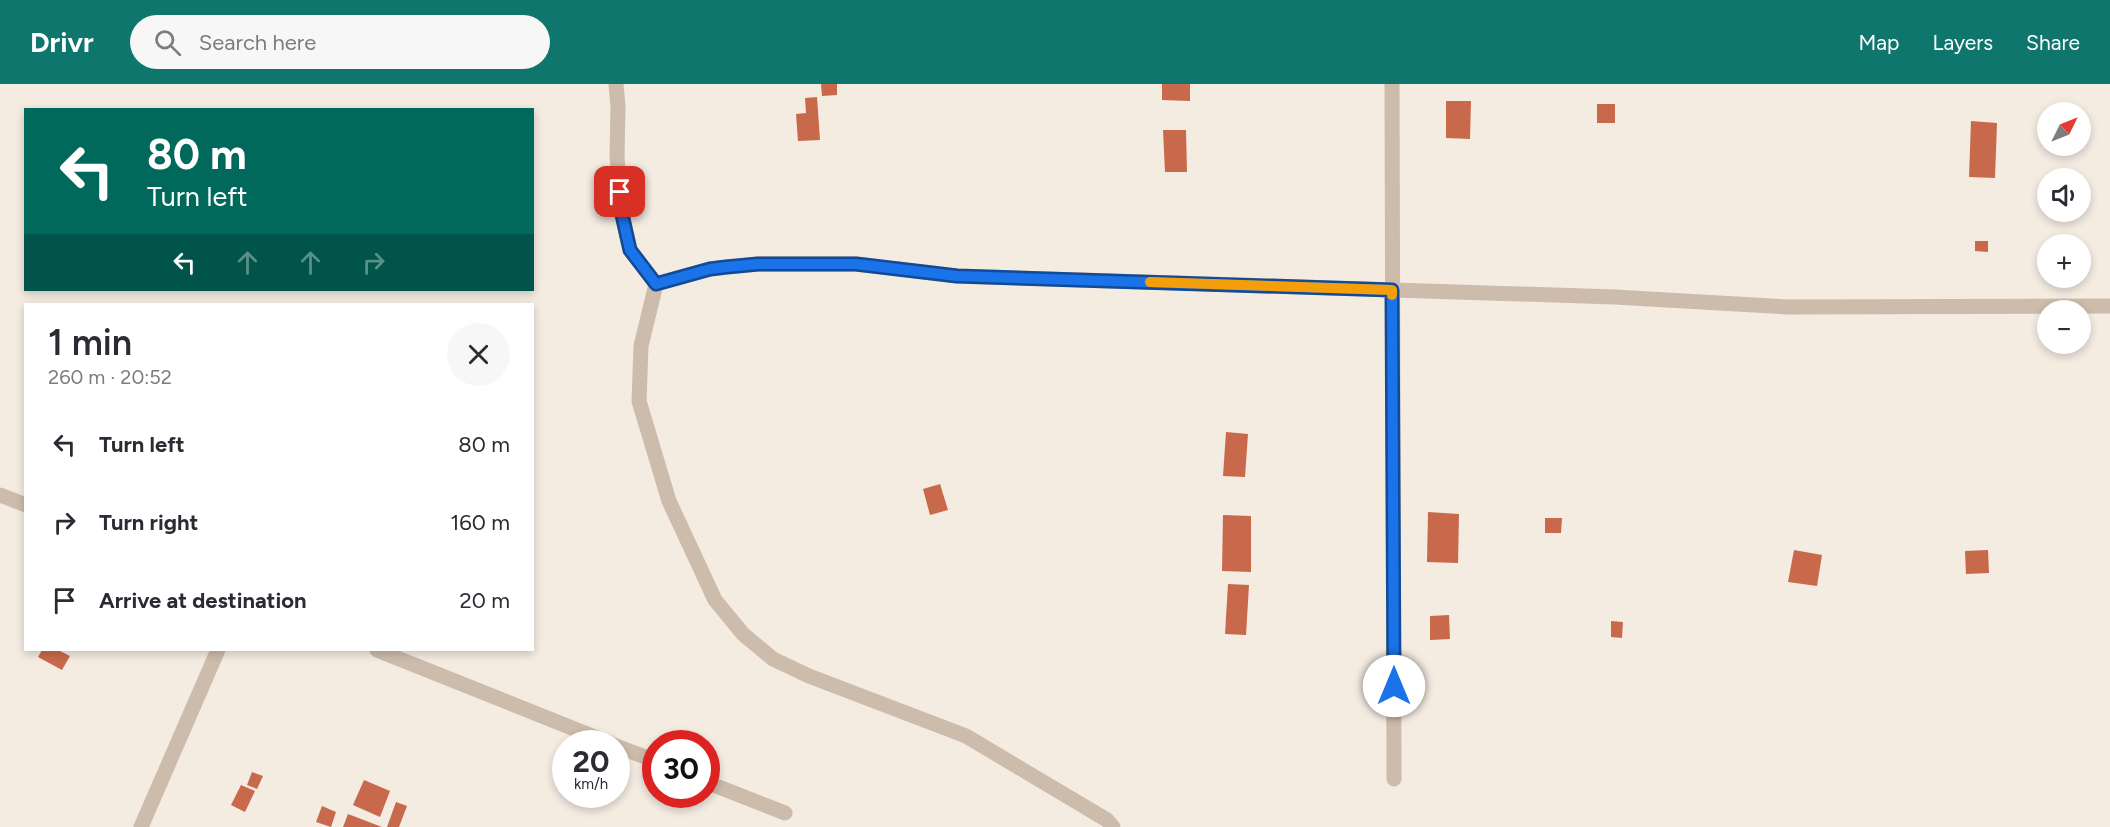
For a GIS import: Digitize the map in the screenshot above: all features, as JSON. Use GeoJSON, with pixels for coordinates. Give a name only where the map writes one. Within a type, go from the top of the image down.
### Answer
{"type":"FeatureCollection","features":[{"type":"Feature","properties":{"kind":"street"},"geometry":{"type":"LineString","coordinates":[[616,84],[617,156],[621,210],[630,250],[656,284]]}},
{"type":"Feature","properties":{"kind":"street"},"geometry":{"type":"LineString","coordinates":[[1392,84],[1394,778]]}},
{"type":"Feature","properties":{"kind":"street"},"geometry":{"type":"LineString","coordinates":[[656,284],[719,268],[758,264],[856,264],[957,276],[1615,297],[1787,307],[2110,306]]}},
{"type":"Feature","properties":{"kind":"street"},"geometry":{"type":"LineString","coordinates":[[656,284],[641,346],[639,401],[674,512],[715,600],[743,634],[773,659],[809,676],[966,736],[1107,820],[1113,827]]}},
{"type":"Feature","properties":{"kind":"street"},"geometry":{"type":"LineString","coordinates":[[0,495],[24,504]]}},
{"type":"Feature","properties":{"kind":"street"},"geometry":{"type":"LineString","coordinates":[[141,827],[218,651]]}},
{"type":"Feature","properties":{"kind":"street"},"geometry":{"type":"LineString","coordinates":[[380,651],[577,730]]}},
{"type":"Feature","properties":{"kind":"street"},"geometry":{"type":"LineString","coordinates":[[720,787],[785,813]]}},
{"type":"Feature","properties":{"kind":"building"},"geometry":{"type":"Polygon","coordinates":[[[821,84],[837,84],[837,95],[822,96],[821,84]]]}},
{"type":"Feature","properties":{"kind":"building"},"geometry":{"type":"Polygon","coordinates":[[[1162,84],[1190,84],[1190,101],[1162,100],[1162,84]]]}},
{"type":"Feature","properties":{"kind":"building"},"geometry":{"type":"Polygon","coordinates":[[[817,97],[820,140],[798,141],[796,114],[806,113],[805,98],[817,97]]]}},
{"type":"Feature","properties":{"kind":"building"},"geometry":{"type":"Polygon","coordinates":[[[1446,101],[1471,101],[1470,139],[1446,138],[1446,101]]]}},
{"type":"Feature","properties":{"kind":"building"},"geometry":{"type":"Polygon","coordinates":[[[1597,104],[1615,104],[1615,123],[1597,123],[1597,104]]]}},
{"type":"Feature","properties":{"kind":"building"},"geometry":{"type":"Polygon","coordinates":[[[1971,121],[1997,123],[1995,178],[1969,177],[1971,121]]]}},
{"type":"Feature","properties":{"kind":"building"},"geometry":{"type":"Polygon","coordinates":[[[1163,130],[1186,130],[1187,172],[1165,172],[1163,130]]]}},
{"type":"Feature","properties":{"kind":"building"},"geometry":{"type":"Polygon","coordinates":[[[1975,241],[1988,241],[1988,252],[1975,251],[1975,241]]]}},
{"type":"Feature","properties":{"kind":"building"},"geometry":{"type":"Polygon","coordinates":[[[1226,432],[1248,434],[1245,477],[1223,476],[1226,432]]]}},
{"type":"Feature","properties":{"kind":"building"},"geometry":{"type":"Polygon","coordinates":[[[940,484],[948,510],[930,515],[923,489],[940,484]]]}},
{"type":"Feature","properties":{"kind":"building"},"geometry":{"type":"Polygon","coordinates":[[[1428,512],[1459,514],[1458,563],[1427,562],[1428,512]]]}},
{"type":"Feature","properties":{"kind":"building"},"geometry":{"type":"Polygon","coordinates":[[[1223,515],[1251,516],[1251,572],[1222,571],[1223,515]]]}},
{"type":"Feature","properties":{"kind":"building"},"geometry":{"type":"Polygon","coordinates":[[[1545,518],[1562,518],[1561,533],[1545,533],[1545,518]]]}},
{"type":"Feature","properties":{"kind":"building"},"geometry":{"type":"Polygon","coordinates":[[[1794,550],[1822,555],[1817,586],[1788,582],[1794,550]]]}},
{"type":"Feature","properties":{"kind":"building"},"geometry":{"type":"Polygon","coordinates":[[[1988,550],[1989,573],[1966,574],[1965,551],[1988,550]]]}},
{"type":"Feature","properties":{"kind":"building"},"geometry":{"type":"Polygon","coordinates":[[[1228,584],[1249,585],[1246,635],[1225,634],[1228,584]]]}},
{"type":"Feature","properties":{"kind":"building"},"geometry":{"type":"Polygon","coordinates":[[[1449,615],[1450,639],[1430,640],[1430,616],[1449,615]]]}},
{"type":"Feature","properties":{"kind":"building"},"geometry":{"type":"Polygon","coordinates":[[[1611,621],[1623,622],[1622,638],[1611,637],[1611,621]]]}},
{"type":"Feature","properties":{"kind":"building"},"geometry":{"type":"Polygon","coordinates":[[[41,651],[60,651],[70,656],[62,670],[38,657],[41,651]]]}},
{"type":"Feature","properties":{"kind":"building"},"geometry":{"type":"Polygon","coordinates":[[[252,772],[263,776],[257,789],[247,785],[252,772]]]}},
{"type":"Feature","properties":{"kind":"building"},"geometry":{"type":"Polygon","coordinates":[[[364,780],[390,791],[380,817],[353,805],[364,780]]]}},
{"type":"Feature","properties":{"kind":"building"},"geometry":{"type":"Polygon","coordinates":[[[241,785],[255,791],[245,812],[231,805],[241,785]]]}},
{"type":"Feature","properties":{"kind":"building"},"geometry":{"type":"Polygon","coordinates":[[[396,802],[407,806],[399,827],[387,827],[396,802]]]}},
{"type":"Feature","properties":{"kind":"building"},"geometry":{"type":"Polygon","coordinates":[[[322,806],[336,812],[331,827],[316,822],[322,806]]]}},
{"type":"Feature","properties":{"kind":"building"},"geometry":{"type":"Polygon","coordinates":[[[348,814],[382,827],[343,827],[348,814]]]}},
{"type":"Feature","properties":{"kind":"slow traffic"},"geometry":{"type":"LineString","coordinates":[[1150,282],[1392,290],[1392,295]]}},
{"type":"Feature","properties":{"kind":"route"},"geometry":{"type":"LineString","coordinates":[[620,192],[621,210],[630,250],[656,284],[710,269],[726,267],[758,264],[856,264],[957,276],[1392,290],[1394,686]]}}]}
